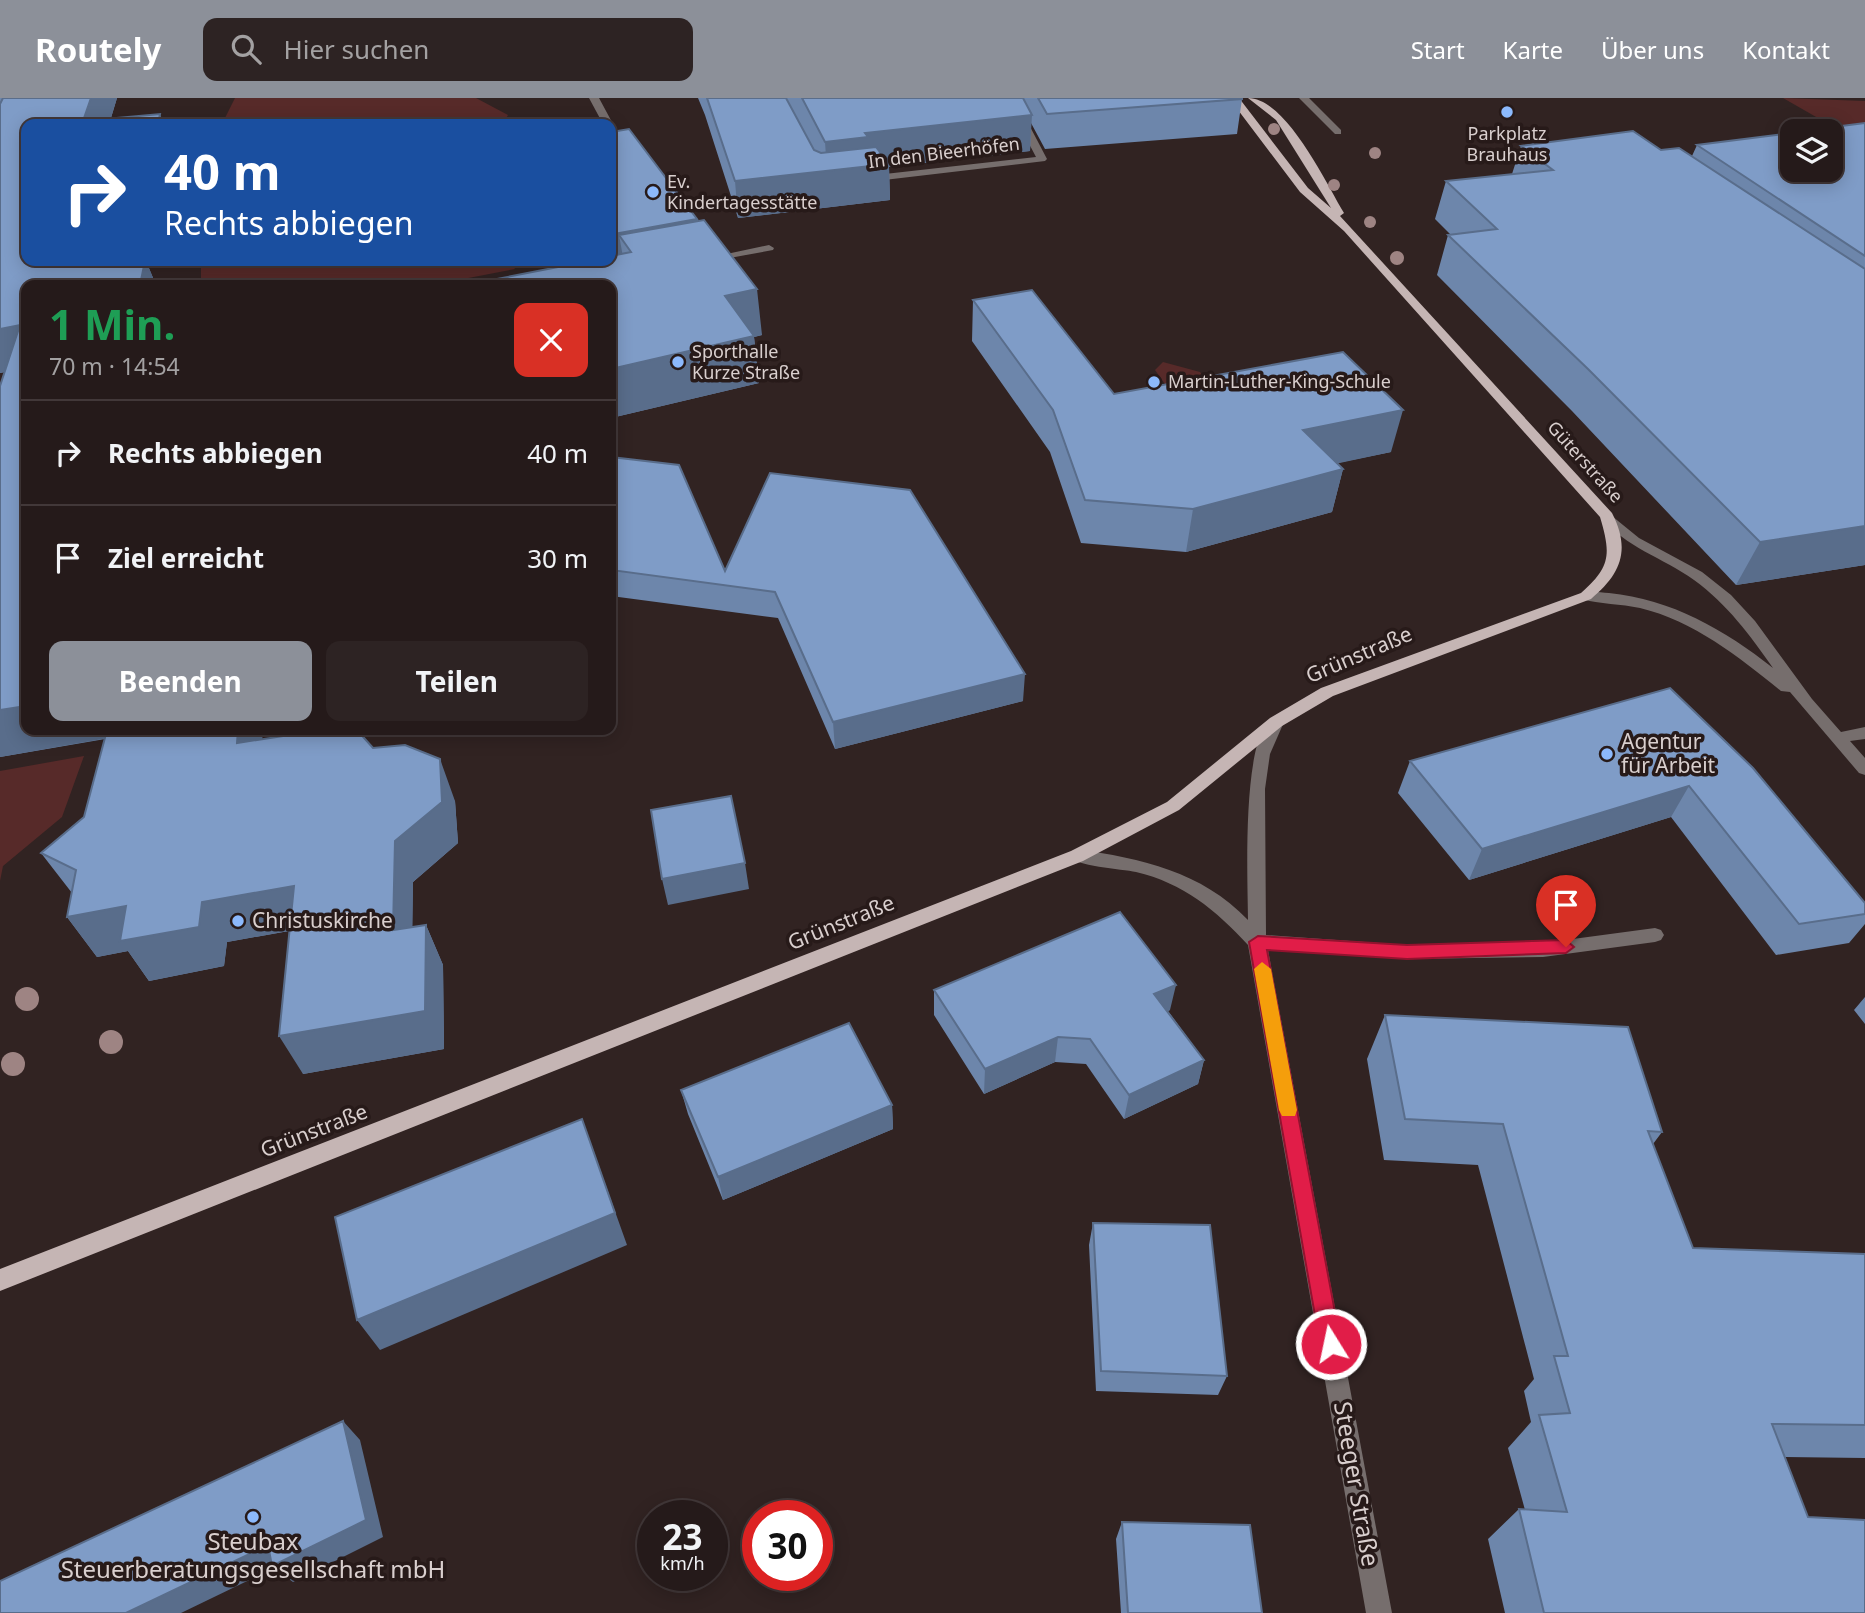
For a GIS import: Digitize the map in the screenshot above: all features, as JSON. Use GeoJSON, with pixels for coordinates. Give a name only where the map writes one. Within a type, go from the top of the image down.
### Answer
{"type":"FeatureCollection","features":[{"type":"Feature","properties":{"kind":"main road","name":"Güterstraße"},"geometry":{"type":"LineString","coordinates":[[1234,98],[1304,190],[1348,229],[1607,516]]}},
{"type":"Feature","properties":{"kind":"main road","name":"Güterstraße"},"geometry":{"type":"LineString","coordinates":[[1253,98],[1280,118],[1348,229]]}},
{"type":"Feature","properties":{"kind":"main road","name":"Grünstraße"},"geometry":{"type":"LineString","coordinates":[[0,1280],[1077,856],[1173,806],[1276,722],[1327,692],[1586,596],[1605,581],[1615,562],[1617,545],[1607,516]]}},
{"type":"Feature","properties":{"kind":"street"},"geometry":{"type":"LineString","coordinates":[[594,98],[605,119]]}},
{"type":"Feature","properties":{"kind":"street","name":"In den Bieerhöfen"},"geometry":{"type":"LineString","coordinates":[[850,181],[1042,159],[1010,98]]}},
{"type":"Feature","properties":{"kind":"street"},"geometry":{"type":"LineString","coordinates":[[1304,98],[1338,132]]}},
{"type":"Feature","properties":{"kind":"street"},"geometry":{"type":"LineString","coordinates":[[692,262],[769,248]]}},
{"type":"Feature","properties":{"kind":"street","name":"Güterstraße"},"geometry":{"type":"LineString","coordinates":[[1607,516],[1634,541],[1697,575],[1726,598],[1750,624],[1806,702],[1865,769]]}},
{"type":"Feature","properties":{"kind":"street","name":"Güterstraße"},"geometry":{"type":"LineString","coordinates":[[1586,596],[1646,602],[1684,617],[1749,657],[1806,702]]}},
{"type":"Feature","properties":{"kind":"street","name":"Steeger Straße"},"geometry":{"type":"LineString","coordinates":[[1276,722],[1262,754],[1257,789],[1258,942],[1380,1613]]}},
{"type":"Feature","properties":{"kind":"street"},"geometry":{"type":"LineString","coordinates":[[1838,738],[1865,733]]}},
{"type":"Feature","properties":{"kind":"street"},"geometry":{"type":"LineString","coordinates":[[1077,856],[1129,863],[1179,877],[1227,907],[1258,942],[1407,952],[1530,950],[1655,935]]}},
{"type":"Feature","properties":{"kind":"shaded area"},"geometry":{"type":"Polygon","coordinates":[[[235,98],[476,98],[508,115],[506,119],[224,119],[235,98]]]}},
{"type":"Feature","properties":{"kind":"shaded area"},"geometry":{"type":"Polygon","coordinates":[[[1783,98],[1865,101],[1865,145],[1843,132],[1843,119],[1820,119],[1783,98]]]}},
{"type":"Feature","properties":{"kind":"shaded area"},"geometry":{"type":"Polygon","coordinates":[[[201,266],[513,266],[515,269],[458,280],[201,280],[201,266]]]}},
{"type":"Feature","properties":{"kind":"shaded area"},"geometry":{"type":"Polygon","coordinates":[[[1163,362],[1200,372],[1208,383],[1167,387],[1155,370],[1163,362]]]}},
{"type":"Feature","properties":{"kind":"shaded area"},"geometry":{"type":"Polygon","coordinates":[[[84,756],[62,817],[3,866],[0,881],[0,771],[84,756]]]}},
{"type":"Feature","properties":{"kind":"building"},"geometry":{"type":"Polygon","coordinates":[[[3,98],[91,98],[84,119],[21,119],[21,266],[144,266],[141,280],[21,280],[21,707],[0,710],[0,386],[20,325],[0,329],[0,104],[3,98]]]}},
{"type":"Feature","properties":{"kind":"building"},"geometry":{"type":"Polygon","coordinates":[[[707,98],[786,98],[814,150],[821,153],[876,147],[889,164],[735,181],[707,98]]]}},
{"type":"Feature","properties":{"kind":"building"},"geometry":{"type":"Polygon","coordinates":[[[802,98],[1023,98],[1032,115],[865,133],[868,137],[825,142],[802,98]]]}},
{"type":"Feature","properties":{"kind":"building"},"geometry":{"type":"Polygon","coordinates":[[[1038,98],[1242,98],[1242,99],[1047,114],[1038,98]]]}},
{"type":"Feature","properties":{"kind":"building"},"geometry":{"type":"Polygon","coordinates":[[[160,114],[159,119],[105,119],[160,114]]]}},
{"type":"Feature","properties":{"kind":"building"},"geometry":{"type":"Polygon","coordinates":[[[1865,123],[1865,256],[1697,145],[1780,135],[1780,182],[1843,182],[1843,126],[1865,123]]]}},
{"type":"Feature","properties":{"kind":"building"},"geometry":{"type":"Polygon","coordinates":[[[629,129],[697,219],[616,234],[616,131],[629,129]]]}},
{"type":"Feature","properties":{"kind":"building"},"geometry":{"type":"Polygon","coordinates":[[[1633,131],[1661,150],[1679,148],[1865,269],[1865,526],[1760,542],[1588,369],[1448,235],[1497,229],[1446,181],[1553,170],[1521,146],[1633,131]]]}},
{"type":"Feature","properties":{"kind":"building"},"geometry":{"type":"Polygon","coordinates":[[[704,220],[757,289],[725,296],[754,336],[616,368],[616,280],[492,280],[563,266],[616,266],[616,255],[631,252],[619,235],[704,220]]]}},
{"type":"Feature","properties":{"kind":"building"},"geometry":{"type":"Polygon","coordinates":[[[1032,290],[1114,394],[1343,352],[1403,410],[1303,430],[1343,469],[1193,509],[1085,500],[1053,410],[973,300],[1032,290]]]}},
{"type":"Feature","properties":{"kind":"building"},"geometry":{"type":"Polygon","coordinates":[[[616,458],[679,465],[725,571],[770,473],[910,490],[1025,674],[833,722],[775,592],[616,571],[616,458]]]}},
{"type":"Feature","properties":{"kind":"building"},"geometry":{"type":"Polygon","coordinates":[[[1670,688],[1753,768],[1865,903],[1865,914],[1799,924],[1689,786],[1482,849],[1410,761],[1670,688]]]}},
{"type":"Feature","properties":{"kind":"building"},"geometry":{"type":"Polygon","coordinates":[[[106,735],[238,735],[237,743],[289,735],[361,735],[373,748],[405,745],[440,759],[442,802],[395,841],[393,930],[426,925],[425,1011],[279,1036],[294,886],[202,902],[199,927],[120,941],[126,906],[67,917],[76,870],[41,853],[84,817],[106,735]]]}},
{"type":"Feature","properties":{"kind":"building"},"geometry":{"type":"Polygon","coordinates":[[[731,796],[745,863],[662,879],[651,810],[731,796]]]}},
{"type":"Feature","properties":{"kind":"building"},"geometry":{"type":"Polygon","coordinates":[[[1120,912],[1176,985],[1154,994],[1204,1060],[1129,1095],[1090,1039],[1058,1037],[985,1069],[934,990],[1120,912]]]}},
{"type":"Feature","properties":{"kind":"building"},"geometry":{"type":"Polygon","coordinates":[[[1385,1015],[1628,1027],[1662,1132],[1648,1131],[1693,1248],[1865,1254],[1865,1425],[1772,1424],[1808,1517],[1865,1520],[1865,1613],[1544,1613],[1519,1509],[1567,1512],[1539,1415],[1570,1413],[1554,1356],[1568,1356],[1503,1124],[1405,1119],[1385,1015]]]}},
{"type":"Feature","properties":{"kind":"building"},"geometry":{"type":"Polygon","coordinates":[[[849,1023],[892,1105],[718,1177],[681,1090],[849,1023]]]}},
{"type":"Feature","properties":{"kind":"building"},"geometry":{"type":"Polygon","coordinates":[[[582,1119],[615,1213],[357,1320],[335,1217],[582,1119]]]}},
{"type":"Feature","properties":{"kind":"building"},"geometry":{"type":"Polygon","coordinates":[[[1093,1223],[1210,1225],[1227,1376],[1101,1371],[1093,1223]]]}},
{"type":"Feature","properties":{"kind":"building"},"geometry":{"type":"Polygon","coordinates":[[[343,1421],[366,1520],[272,1566],[268,1545],[126,1613],[0,1613],[0,1581],[343,1421]]]}},
{"type":"Feature","properties":{"kind":"building"},"geometry":{"type":"Polygon","coordinates":[[[1122,1522],[1250,1525],[1262,1613],[1128,1613],[1122,1522]]]}},
{"type":"Feature","properties":{"kind":"slow traffic"},"geometry":{"type":"LineString","coordinates":[[1262,969],[1288,1110]]}},
{"type":"Feature","properties":{"kind":"place","name":"Parkplatz Brauhaus"},"geometry":{"type":"Point","coordinates":[1507,112]}},
{"type":"Feature","properties":{"kind":"place","name":"Ev. Kindertagesstätte"},"geometry":{"type":"Point","coordinates":[653,192]}},
{"type":"Feature","properties":{"kind":"place","name":"Sporthalle Kurze Straße"},"geometry":{"type":"Point","coordinates":[678,362]}},
{"type":"Feature","properties":{"kind":"place","name":"Martin-Luther-King-Schule"},"geometry":{"type":"Point","coordinates":[1154,382]}},
{"type":"Feature","properties":{"kind":"place","name":"Agentur für Arbeit"},"geometry":{"type":"Point","coordinates":[1607,754]}},
{"type":"Feature","properties":{"kind":"place","name":"Christuskirche"},"geometry":{"type":"Point","coordinates":[238,921]}},
{"type":"Feature","properties":{"kind":"place","name":"Steubax Steuerberatungsgesellschaft mbH"},"geometry":{"type":"Point","coordinates":[253,1517]}},
{"type":"Feature","properties":{"kind":"route"},"geometry":{"type":"LineString","coordinates":[[1331,1344],[1258,942],[1407,952],[1543,950],[1566,947]]}}]}
